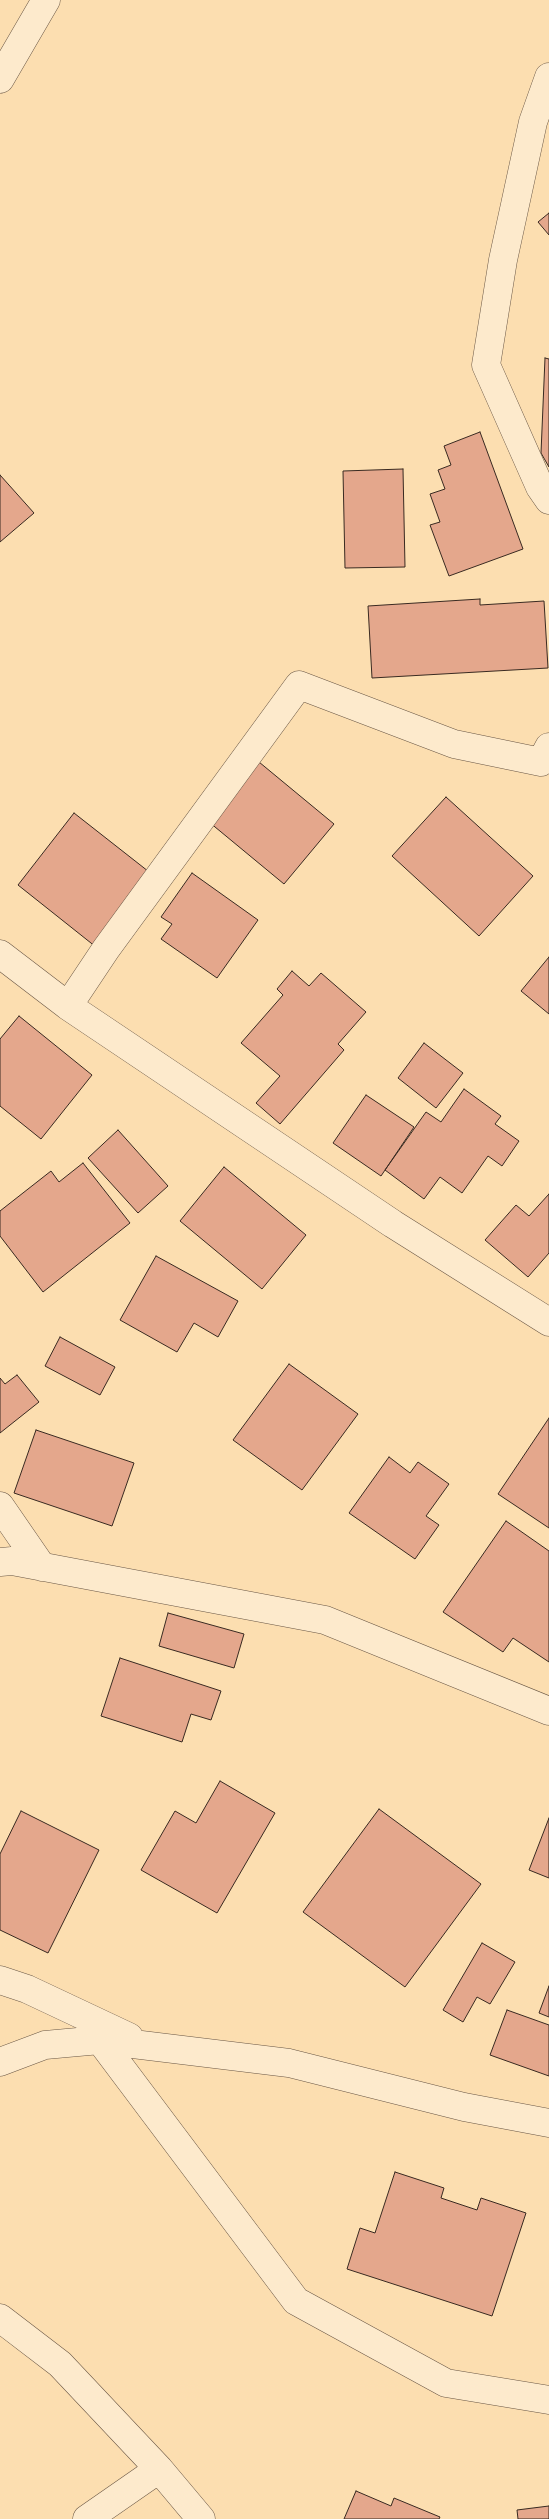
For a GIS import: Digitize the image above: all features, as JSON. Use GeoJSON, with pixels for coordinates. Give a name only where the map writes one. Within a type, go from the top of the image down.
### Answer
{"type":"FeatureCollection","features":[{"type":"Feature","properties":{"kind":"street"},"geometry":{"type":"LineString","coordinates":[[0,79],[46,0]]}},
{"type":"Feature","properties":{"kind":"street"},"geometry":{"type":"LineString","coordinates":[[549,77],[533,122],[503,260],[486,365],[540,486],[549,500]]}},
{"type":"Feature","properties":{"kind":"street"},"geometry":{"type":"LineString","coordinates":[[68,1006],[106,949],[299,685],[454,744],[546,757]]}},
{"type":"Feature","properties":{"kind":"street"},"geometry":{"type":"LineString","coordinates":[[0,954],[68,1006],[393,1224],[549,1322]]}},
{"type":"Feature","properties":{"kind":"street"},"geometry":{"type":"LineString","coordinates":[[0,1506],[42,1567]]}},
{"type":"Feature","properties":{"kind":"street"},"geometry":{"type":"LineString","coordinates":[[0,1562],[12,1561],[325,1620],[549,1711]]}},
{"type":"Feature","properties":{"kind":"street"},"geometry":{"type":"LineString","coordinates":[[0,1980],[27,1989],[148,2046]]}},
{"type":"Feature","properties":{"kind":"street"},"geometry":{"type":"LineString","coordinates":[[100,2040],[296,2301],[446,2383],[549,2400]]}},
{"type":"Feature","properties":{"kind":"street"},"geometry":{"type":"LineString","coordinates":[[0,2062],[45,2045],[100,2040],[289,2063],[464,2107],[549,2123]]}},
{"type":"Feature","properties":{"kind":"street"},"geometry":{"type":"LineString","coordinates":[[0,2318],[60,2364],[159,2469],[201,2519]]}},
{"type":"Feature","properties":{"kind":"street"},"geometry":{"type":"LineString","coordinates":[[87,2519],[159,2469]]}},
{"type":"Feature","properties":{"kind":"building"},"geometry":{"type":"Polygon","coordinates":[[[549,213],[549,235],[538,222],[549,213]]]}},
{"type":"Feature","properties":{"kind":"building"},"geometry":{"type":"Polygon","coordinates":[[[545,358],[549,359],[549,467],[541,453],[545,358]]]}},
{"type":"Feature","properties":{"kind":"building"},"geometry":{"type":"Polygon","coordinates":[[[480,432],[523,549],[449,576],[430,525],[440,522],[430,494],[445,489],[438,470],[451,465],[444,446],[480,432]]]}},
{"type":"Feature","properties":{"kind":"building"},"geometry":{"type":"Polygon","coordinates":[[[403,469],[405,567],[345,568],[343,471],[403,469]]]}},
{"type":"Feature","properties":{"kind":"building"},"geometry":{"type":"Polygon","coordinates":[[[0,475],[34,513],[0,542],[0,475]]]}},
{"type":"Feature","properties":{"kind":"building"},"geometry":{"type":"Polygon","coordinates":[[[480,599],[480,605],[544,601],[548,668],[372,678],[368,606],[480,599]]]}},
{"type":"Feature","properties":{"kind":"building"},"geometry":{"type":"Polygon","coordinates":[[[259,762],[334,824],[284,884],[209,822],[259,762]]]}},
{"type":"Feature","properties":{"kind":"building"},"geometry":{"type":"Polygon","coordinates":[[[446,797],[533,876],[479,936],[392,856],[446,797]]]}},
{"type":"Feature","properties":{"kind":"building"},"geometry":{"type":"Polygon","coordinates":[[[74,813],[153,875],[96,947],[18,885],[74,813]]]}},
{"type":"Feature","properties":{"kind":"building"},"geometry":{"type":"Polygon","coordinates":[[[192,873],[258,920],[217,978],[161,939],[172,924],[161,917],[192,873]]]}},
{"type":"Feature","properties":{"kind":"building"},"geometry":{"type":"Polygon","coordinates":[[[549,957],[549,1014],[521,991],[549,957]]]}},
{"type":"Feature","properties":{"kind":"building"},"geometry":{"type":"Polygon","coordinates":[[[292,971],[309,986],[321,973],[366,1012],[338,1044],[344,1050],[280,1124],[256,1103],[280,1076],[241,1043],[283,995],[277,989],[292,971]]]}},
{"type":"Feature","properties":{"kind":"building"},"geometry":{"type":"Polygon","coordinates":[[[19,1016],[92,1075],[41,1139],[0,1106],[0,1039],[19,1016]]]}},
{"type":"Feature","properties":{"kind":"building"},"geometry":{"type":"Polygon","coordinates":[[[424,1043],[463,1073],[436,1108],[398,1078],[424,1043]]]}},
{"type":"Feature","properties":{"kind":"building"},"geometry":{"type":"Polygon","coordinates":[[[464,1089],[501,1116],[495,1124],[519,1141],[502,1166],[488,1156],[462,1193],[440,1177],[424,1199],[385,1170],[426,1112],[441,1122],[464,1089]]]}},
{"type":"Feature","properties":{"kind":"building"},"geometry":{"type":"Polygon","coordinates":[[[366,1095],[414,1127],[381,1176],[333,1143],[366,1095]]]}},
{"type":"Feature","properties":{"kind":"building"},"geometry":{"type":"Polygon","coordinates":[[[118,1130],[168,1186],[138,1213],[88,1158],[118,1130]]]}},
{"type":"Feature","properties":{"kind":"building"},"geometry":{"type":"Polygon","coordinates":[[[83,1163],[130,1223],[43,1292],[0,1236],[0,1211],[51,1171],[59,1182],[83,1163]]]}},
{"type":"Feature","properties":{"kind":"building"},"geometry":{"type":"Polygon","coordinates":[[[224,1167],[306,1235],[262,1289],[180,1221],[224,1167]]]}},
{"type":"Feature","properties":{"kind":"building"},"geometry":{"type":"Polygon","coordinates":[[[549,1194],[549,1253],[528,1277],[485,1240],[516,1205],[529,1216],[549,1194]]]}},
{"type":"Feature","properties":{"kind":"building"},"geometry":{"type":"Polygon","coordinates":[[[156,1256],[238,1301],[218,1337],[194,1323],[177,1352],[120,1320],[156,1256]]]}},
{"type":"Feature","properties":{"kind":"building"},"geometry":{"type":"Polygon","coordinates":[[[60,1337],[115,1367],[100,1395],[45,1366],[60,1337]]]}},
{"type":"Feature","properties":{"kind":"building"},"geometry":{"type":"Polygon","coordinates":[[[289,1364],[358,1414],[302,1490],[233,1440],[289,1364]]]}},
{"type":"Feature","properties":{"kind":"building"},"geometry":{"type":"Polygon","coordinates":[[[17,1375],[39,1402],[0,1433],[0,1378],[5,1384],[17,1375]]]}},
{"type":"Feature","properties":{"kind":"building"},"geometry":{"type":"Polygon","coordinates":[[[549,1418],[549,1528],[498,1494],[549,1418]]]}},
{"type":"Feature","properties":{"kind":"building"},"geometry":{"type":"Polygon","coordinates":[[[36,1430],[134,1463],[112,1526],[14,1493],[36,1430]]]}},
{"type":"Feature","properties":{"kind":"building"},"geometry":{"type":"Polygon","coordinates":[[[389,1457],[410,1473],[418,1462],[449,1484],[426,1516],[439,1525],[415,1559],[349,1513],[389,1457]]]}},
{"type":"Feature","properties":{"kind":"building"},"geometry":{"type":"Polygon","coordinates":[[[506,1521],[549,1551],[549,1662],[513,1638],[503,1652],[443,1612],[506,1521]]]}},
{"type":"Feature","properties":{"kind":"building"},"geometry":{"type":"Polygon","coordinates":[[[168,1613],[244,1634],[234,1668],[159,1646],[168,1613]]]}},
{"type":"Feature","properties":{"kind":"building"},"geometry":{"type":"Polygon","coordinates":[[[120,1658],[221,1691],[211,1720],[191,1714],[182,1742],[101,1716],[120,1658]]]}},
{"type":"Feature","properties":{"kind":"building"},"geometry":{"type":"Polygon","coordinates":[[[220,1781],[275,1813],[217,1913],[141,1870],[175,1811],[196,1823],[220,1781]]]}},
{"type":"Feature","properties":{"kind":"building"},"geometry":{"type":"Polygon","coordinates":[[[379,1809],[481,1884],[405,1987],[303,1912],[379,1809]]]}},
{"type":"Feature","properties":{"kind":"building"},"geometry":{"type":"Polygon","coordinates":[[[21,1811],[99,1850],[48,1953],[0,1930],[0,1854],[21,1811]]]}},
{"type":"Feature","properties":{"kind":"building"},"geometry":{"type":"Polygon","coordinates":[[[549,1818],[549,1878],[529,1870],[549,1818]]]}},
{"type":"Feature","properties":{"kind":"building"},"geometry":{"type":"Polygon","coordinates":[[[482,1943],[515,1962],[490,2004],[477,1997],[463,2022],[443,2010],[482,1943]]]}},
{"type":"Feature","properties":{"kind":"building"},"geometry":{"type":"Polygon","coordinates":[[[549,1986],[549,2017],[539,2013],[549,1986]]]}},
{"type":"Feature","properties":{"kind":"building"},"geometry":{"type":"Polygon","coordinates":[[[507,2010],[549,2025],[549,2076],[490,2055],[507,2010]]]}},
{"type":"Feature","properties":{"kind":"building"},"geometry":{"type":"Polygon","coordinates":[[[395,2172],[444,2188],[441,2198],[477,2210],[481,2198],[526,2213],[492,2316],[347,2269],[360,2228],[375,2233],[395,2172]]]}},
{"type":"Feature","properties":{"kind":"building"},"geometry":{"type":"Polygon","coordinates":[[[356,2491],[391,2506],[394,2498],[440,2517],[439,2519],[344,2519],[356,2491]]]}},
{"type":"Feature","properties":{"kind":"building"},"geometry":{"type":"Polygon","coordinates":[[[549,2506],[549,2519],[518,2519],[517,2510],[549,2506]]]}}]}
